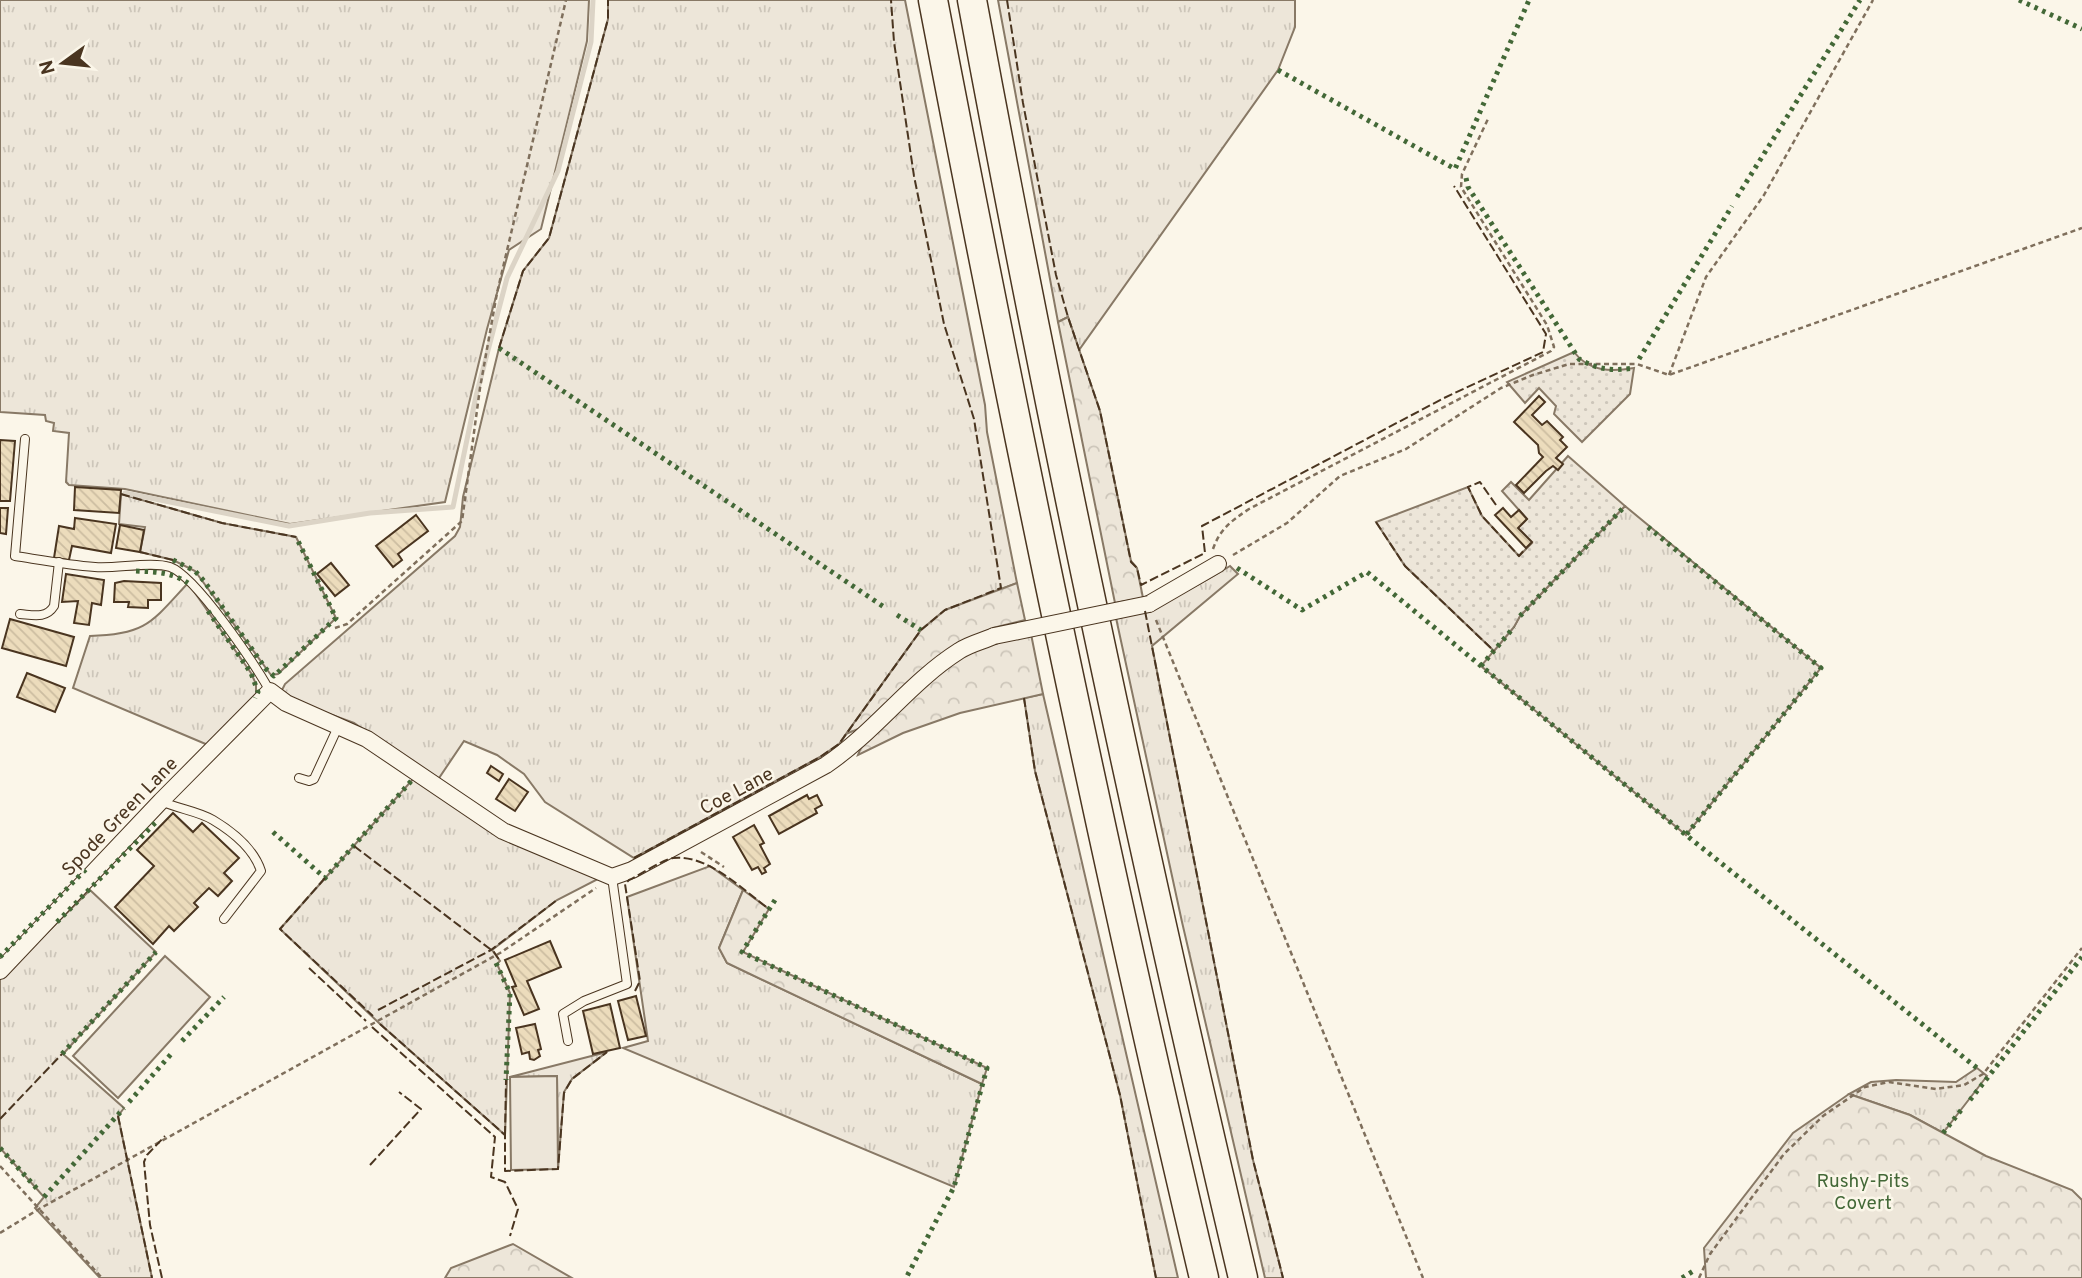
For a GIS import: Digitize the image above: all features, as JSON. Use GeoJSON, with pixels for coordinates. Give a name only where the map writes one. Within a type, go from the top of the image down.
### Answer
{"type":"FeatureCollection","features":[{"type":"Feature","properties":{"kind":"highway"},"geometry":{"type":"LineString","coordinates":[[933,0],[1051,599],[1158,1085],[1204,1278]]}},
{"type":"Feature","properties":{"kind":"highway"},"geometry":{"type":"LineString","coordinates":[[972,0],[1088,590],[1169,960],[1243,1278]]}},
{"type":"Feature","properties":{"kind":"street","name":"Coe Lane"},"geometry":{"type":"LineString","coordinates":[[612,877],[632,870],[826,765],[847,751],[930,671],[961,649],[994,636],[1149,604],[1216,566]]}},
{"type":"Feature","properties":{"kind":"street"},"geometry":{"type":"LineString","coordinates":[[270,691],[286,704],[367,739],[503,831],[612,877]]}},
{"type":"Feature","properties":{"kind":"street","name":"Spode Green Lane"},"geometry":{"type":"LineString","coordinates":[[0,971],[161,801],[270,691]]}},
{"type":"Feature","properties":{"kind":"lane"},"geometry":{"type":"LineString","coordinates":[[24,439],[15,556],[95,567],[166,565],[179,571],[195,587],[270,691]]}},
{"type":"Feature","properties":{"kind":"lane"},"geometry":{"type":"LineString","coordinates":[[20,614],[45,615],[50,612],[54,606],[59,562]]}},
{"type":"Feature","properties":{"kind":"lane"},"geometry":{"type":"LineString","coordinates":[[299,778],[309,781],[314,779],[338,727]]}},
{"type":"Feature","properties":{"kind":"lane"},"geometry":{"type":"LineString","coordinates":[[161,801],[212,819],[253,852],[261,871],[224,919]]}},
{"type":"Feature","properties":{"kind":"lane"},"geometry":{"type":"LineString","coordinates":[[568,1041],[563,1014],[584,1001],[627,984],[612,877]]}},
{"type":"Feature","properties":{"kind":"path"},"geometry":{"type":"LineString","coordinates":[[335,628],[347,624],[462,521],[480,388],[497,293],[566,0]]}},
{"type":"Feature","properties":{"kind":"path"},"geometry":{"type":"LineString","coordinates":[[1669,375],[1706,277],[1764,195],[1873,0]]}},
{"type":"Feature","properties":{"kind":"path"},"geometry":{"type":"LineString","coordinates":[[1488,119],[1462,174],[1461,187],[1547,325],[1554,346],[1551,351],[1248,509],[1228,522],[1218,536],[1213,551],[1216,566],[1287,523],[1340,476],[1406,449],[1501,388],[1533,375],[1569,365],[1637,363],[1669,375],[2082,228]]}},
{"type":"Feature","properties":{"kind":"path"},"geometry":{"type":"LineString","coordinates":[[1149,604],[1423,1278]]}},
{"type":"Feature","properties":{"kind":"path"},"geometry":{"type":"LineString","coordinates":[[0,1233],[500,953],[612,877]]}},
{"type":"Feature","properties":{"kind":"path"},"geometry":{"type":"LineString","coordinates":[[1699,1278],[1710,1254],[1784,1154],[1823,1116],[1866,1087],[1889,1082],[1936,1089],[1964,1084],[1983,1074],[2082,948]]}},
{"type":"Feature","properties":{"kind":"path"},"geometry":{"type":"LineString","coordinates":[[0,1166],[102,1278]]}},
{"type":"Feature","properties":{"kind":"green space"},"geometry":{"type":"Polygon","coordinates":[[[0,0],[589,0],[587,41],[541,229],[509,250],[445,502],[290,524],[125,489],[69,485],[66,482],[69,433],[53,431],[54,423],[46,421],[45,415],[0,412],[0,0]]]}},
{"type":"Feature","properties":{"kind":"green space"},"geometry":{"type":"Polygon","coordinates":[[[608,0],[905,0],[985,405],[987,432],[1017,583],[946,610],[921,630],[839,744],[820,757],[634,858],[545,802],[524,774],[497,755],[464,741],[437,781],[354,723],[299,703],[282,690],[285,684],[455,536],[460,527],[463,497],[499,348],[523,271],[549,238],[608,19],[608,0]]]}},
{"type":"Feature","properties":{"kind":"green space"},"geometry":{"type":"Polygon","coordinates":[[[998,0],[1295,0],[1295,27],[1278,70],[1079,350],[1068,317],[1058,322],[998,0]]]}},
{"type":"Feature","properties":{"kind":"green space"},"geometry":{"type":"Polygon","coordinates":[[[1068,317],[1100,411],[1131,561],[1137,568],[1143,598],[1115,603],[1058,322],[1068,317]]]}},
{"type":"Feature","properties":{"kind":"green space"},"geometry":{"type":"Polygon","coordinates":[[[1574,352],[1580,359],[1601,369],[1634,368],[1630,394],[1582,442],[1554,414],[1556,406],[1539,388],[1525,403],[1507,382],[1574,352]]]}},
{"type":"Feature","properties":{"kind":"green space"},"geometry":{"type":"Polygon","coordinates":[[[1568,456],[1625,506],[1520,616],[1494,651],[1405,566],[1376,522],[1468,487],[1482,516],[1519,556],[1532,543],[1518,528],[1527,519],[1502,491],[1511,482],[1529,500],[1568,456]]]}},
{"type":"Feature","properties":{"kind":"green space"},"geometry":{"type":"Polygon","coordinates":[[[121,494],[222,523],[296,537],[336,618],[278,674],[271,675],[195,571],[173,560],[140,552],[145,527],[119,524],[121,494]]]}},
{"type":"Feature","properties":{"kind":"green space"},"geometry":{"type":"Polygon","coordinates":[[[1625,506],[1821,668],[1686,835],[1481,666],[1520,616],[1625,506]]]}},
{"type":"Feature","properties":{"kind":"green space"},"geometry":{"type":"Polygon","coordinates":[[[1230,566],[1238,574],[1152,646],[1253,1160],[1283,1278],[1265,1278],[1182,922],[1116,618],[1175,596],[1230,566]]]}},
{"type":"Feature","properties":{"kind":"green space"},"geometry":{"type":"Polygon","coordinates":[[[188,583],[256,684],[256,697],[208,745],[73,688],[90,636],[124,633],[146,624],[188,583]]]}},
{"type":"Feature","properties":{"kind":"green space"},"geometry":{"type":"Polygon","coordinates":[[[1017,583],[1025,620],[993,628],[868,725],[846,734],[921,630],[945,610],[1017,583]]]}},
{"type":"Feature","properties":{"kind":"green space"},"geometry":{"type":"Polygon","coordinates":[[[1031,634],[1043,694],[960,713],[903,733],[858,755],[862,745],[933,674],[989,642],[1031,634]]]}},
{"type":"Feature","properties":{"kind":"green space"},"geometry":{"type":"Polygon","coordinates":[[[1043,694],[1178,1278],[1156,1278],[1120,1095],[1035,771],[1024,698],[1043,694]]]}},
{"type":"Feature","properties":{"kind":"green space"},"geometry":{"type":"Polygon","coordinates":[[[413,779],[598,879],[557,900],[492,950],[500,961],[497,964],[510,993],[505,1135],[380,1024],[280,929],[413,779]]]}},
{"type":"Feature","properties":{"kind":"green space"},"geometry":{"type":"Polygon","coordinates":[[[710,866],[743,890],[719,948],[727,963],[982,1084],[954,1187],[623,1048],[648,1041],[627,897],[710,866]]]}},
{"type":"Feature","properties":{"kind":"green space"},"geometry":{"type":"Polygon","coordinates":[[[90,890],[156,952],[63,1054],[124,1108],[118,1116],[152,1278],[100,1278],[35,1208],[44,1197],[0,1148],[0,979],[90,890]]]}},
{"type":"Feature","properties":{"kind":"green space"},"geometry":{"type":"Polygon","coordinates":[[[743,890],[769,909],[743,952],[987,1068],[982,1084],[727,963],[719,948],[743,890]]]}},
{"type":"Feature","properties":{"kind":"green space"},"geometry":{"type":"Polygon","coordinates":[[[165,956],[210,997],[118,1098],[73,1056],[165,956]]]}},
{"type":"Feature","properties":{"kind":"green space"},"geometry":{"type":"Polygon","coordinates":[[[607,1052],[572,1079],[564,1092],[558,1169],[557,1076],[510,1077],[607,1052]]]}},
{"type":"Feature","properties":{"kind":"green space"},"geometry":{"type":"Polygon","coordinates":[[[1977,1068],[1987,1076],[1943,1133],[1910,1115],[1849,1094],[1871,1082],[1956,1082],[1977,1068]]]}},
{"type":"Feature","properties":{"kind":"green space"},"geometry":{"type":"Polygon","coordinates":[[[557,1076],[558,1169],[511,1170],[510,1077],[557,1076]]]}},
{"type":"Feature","properties":{"kind":"green space","name":"Rushy-Pits Covert"},"geometry":{"type":"Polygon","coordinates":[[[1849,1094],[1910,1115],[1986,1156],[2072,1190],[2082,1200],[2082,1278],[1706,1278],[1704,1248],[1793,1133],[1849,1094]]]}},
{"type":"Feature","properties":{"kind":"green space"},"geometry":{"type":"Polygon","coordinates":[[[513,1244],[572,1278],[445,1278],[451,1268],[513,1244]]]}},
{"type":"Feature","properties":{"kind":"building"},"geometry":{"type":"Polygon","coordinates":[[[1539,396],[1545,402],[1532,415],[1542,425],[1547,421],[1563,437],[1560,440],[1567,447],[1556,458],[1563,464],[1558,470],[1553,466],[1524,493],[1516,485],[1543,457],[1539,453],[1538,445],[1514,422],[1539,396]]]}},
{"type":"Feature","properties":{"kind":"building"},"geometry":{"type":"Polygon","coordinates":[[[0,440],[15,441],[10,501],[0,501],[0,440]]]}},
{"type":"Feature","properties":{"kind":"building"},"geometry":{"type":"Polygon","coordinates":[[[75,487],[121,490],[119,513],[74,510],[75,487]]]}},
{"type":"Feature","properties":{"kind":"building"},"geometry":{"type":"Polygon","coordinates":[[[0,508],[8,508],[6,534],[0,533],[0,508]]]}},
{"type":"Feature","properties":{"kind":"building"},"geometry":{"type":"Polygon","coordinates":[[[1503,508],[1511,517],[1519,510],[1527,519],[1518,528],[1532,542],[1526,548],[1495,515],[1503,508]]]}},
{"type":"Feature","properties":{"kind":"building"},"geometry":{"type":"Polygon","coordinates":[[[416,515],[428,531],[398,554],[402,560],[393,567],[376,546],[416,515]]]}},
{"type":"Feature","properties":{"kind":"building"},"geometry":{"type":"Polygon","coordinates":[[[75,518],[116,524],[111,553],[72,546],[69,560],[54,558],[59,526],[74,529],[75,518]]]}},
{"type":"Feature","properties":{"kind":"building"},"geometry":{"type":"Polygon","coordinates":[[[120,525],[144,530],[140,552],[116,548],[120,525]]]}},
{"type":"Feature","properties":{"kind":"building"},"geometry":{"type":"Polygon","coordinates":[[[331,563],[349,585],[335,596],[317,574],[331,563]]]}},
{"type":"Feature","properties":{"kind":"building"},"geometry":{"type":"Polygon","coordinates":[[[66,574],[104,580],[101,605],[92,603],[89,625],[74,623],[78,601],[62,602],[66,574]]]}},
{"type":"Feature","properties":{"kind":"building"},"geometry":{"type":"Polygon","coordinates":[[[115,583],[161,583],[161,600],[148,600],[148,608],[128,607],[129,602],[114,602],[115,583]]]}},
{"type":"Feature","properties":{"kind":"building"},"geometry":{"type":"Polygon","coordinates":[[[10,619],[74,637],[66,666],[2,648],[10,619]]]}},
{"type":"Feature","properties":{"kind":"building"},"geometry":{"type":"Polygon","coordinates":[[[27,673],[65,688],[55,712],[17,697],[27,673]]]}},
{"type":"Feature","properties":{"kind":"building"},"geometry":{"type":"Polygon","coordinates":[[[491,766],[503,774],[499,781],[487,773],[491,766]]]}},
{"type":"Feature","properties":{"kind":"building"},"geometry":{"type":"Polygon","coordinates":[[[509,779],[528,792],[515,811],[496,799],[509,779]]]}},
{"type":"Feature","properties":{"kind":"building"},"geometry":{"type":"Polygon","coordinates":[[[807,795],[809,799],[817,795],[822,805],[815,809],[817,813],[779,834],[769,816],[807,795]]]}},
{"type":"Feature","properties":{"kind":"building"},"geometry":{"type":"Polygon","coordinates":[[[173,813],[193,832],[202,823],[239,858],[224,873],[232,881],[218,896],[209,888],[194,903],[198,907],[174,931],[169,926],[153,944],[115,907],[154,866],[137,850],[173,813]]]}},
{"type":"Feature","properties":{"kind":"building"},"geometry":{"type":"Polygon","coordinates":[[[754,825],[764,843],[760,845],[770,864],[764,868],[766,872],[762,874],[758,867],[752,870],[733,837],[754,825]]]}},
{"type":"Feature","properties":{"kind":"building"},"geometry":{"type":"Polygon","coordinates":[[[550,941],[561,967],[527,981],[539,1009],[524,1015],[512,987],[516,986],[505,960],[550,941]]]}},
{"type":"Feature","properties":{"kind":"building"},"geometry":{"type":"Polygon","coordinates":[[[636,996],[646,1036],[628,1040],[618,1001],[636,996]]]}},
{"type":"Feature","properties":{"kind":"building"},"geometry":{"type":"Polygon","coordinates":[[[610,1004],[620,1048],[593,1054],[583,1011],[610,1004]]]}},
{"type":"Feature","properties":{"kind":"building"},"geometry":{"type":"Polygon","coordinates":[[[535,1024],[541,1049],[538,1050],[540,1056],[534,1060],[530,1059],[529,1052],[522,1054],[516,1028],[535,1024]]]}},
{"type":"Feature","properties":{"kind":"waterway"},"geometry":{"type":"LineString","coordinates":[[125,493],[289,526],[370,513],[453,507],[476,396],[507,278],[558,171],[591,42],[593,0]]}},
{"type":"Feature","properties":{"kind":"hedge"},"geometry":{"type":"LineString","coordinates":[[1278,70],[1455,169],[1529,0]]}},
{"type":"Feature","properties":{"kind":"hedge"},"geometry":{"type":"LineString","coordinates":[[1737,197],[1860,0]]}},
{"type":"Feature","properties":{"kind":"hedge"},"geometry":{"type":"LineString","coordinates":[[2019,0],[2082,29]]}},
{"type":"Feature","properties":{"kind":"hedge"},"geometry":{"type":"LineString","coordinates":[[1466,178],[1468,187],[1579,359],[1606,369],[1634,368]]}},
{"type":"Feature","properties":{"kind":"hedge"},"geometry":{"type":"LineString","coordinates":[[1639,359],[1732,206]]}},
{"type":"Feature","properties":{"kind":"hedge"},"geometry":{"type":"LineString","coordinates":[[499,348],[884,607]]}},
{"type":"Feature","properties":{"kind":"hedge"},"geometry":{"type":"LineString","coordinates":[[1520,616],[1625,506]]}},
{"type":"Feature","properties":{"kind":"hedge"},"geometry":{"type":"LineString","coordinates":[[1648,527],[1821,668],[1686,835]]}},
{"type":"Feature","properties":{"kind":"hedge"},"geometry":{"type":"LineString","coordinates":[[173,560],[195,571],[204,581],[266,669],[274,676],[336,618],[296,537]]}},
{"type":"Feature","properties":{"kind":"hedge"},"geometry":{"type":"LineString","coordinates":[[1237,568],[1302,610],[1367,572],[1686,835],[1977,1068]]}},
{"type":"Feature","properties":{"kind":"hedge"},"geometry":{"type":"LineString","coordinates":[[136,571],[157,572],[188,583]]}},
{"type":"Feature","properties":{"kind":"hedge"},"geometry":{"type":"LineString","coordinates":[[208,611],[251,673],[258,692],[255,698]]}},
{"type":"Feature","properties":{"kind":"hedge"},"geometry":{"type":"LineString","coordinates":[[897,615],[921,630]]}},
{"type":"Feature","properties":{"kind":"hedge"},"geometry":{"type":"LineString","coordinates":[[1481,666],[1514,627]]}},
{"type":"Feature","properties":{"kind":"hedge"},"geometry":{"type":"LineString","coordinates":[[273,832],[325,878],[413,779]]}},
{"type":"Feature","properties":{"kind":"hedge"},"geometry":{"type":"LineString","coordinates":[[57,922],[158,820]]}},
{"type":"Feature","properties":{"kind":"hedge"},"geometry":{"type":"LineString","coordinates":[[0,957],[88,867]]}},
{"type":"Feature","properties":{"kind":"hedge"},"geometry":{"type":"LineString","coordinates":[[775,900],[742,952],[987,1068],[954,1187],[906,1278]]}},
{"type":"Feature","properties":{"kind":"hedge"},"geometry":{"type":"LineString","coordinates":[[62,1054],[156,952]]}},
{"type":"Feature","properties":{"kind":"hedge"},"geometry":{"type":"LineString","coordinates":[[1970,1100],[2082,957]]}},
{"type":"Feature","properties":{"kind":"hedge"},"geometry":{"type":"LineString","coordinates":[[496,963],[510,993],[506,1080]]}},
{"type":"Feature","properties":{"kind":"hedge"},"geometry":{"type":"LineString","coordinates":[[182,1041],[224,997]]}},
{"type":"Feature","properties":{"kind":"hedge"},"geometry":{"type":"LineString","coordinates":[[129,1102],[172,1053]]}},
{"type":"Feature","properties":{"kind":"hedge"},"geometry":{"type":"LineString","coordinates":[[44,1197],[124,1108]]}},
{"type":"Feature","properties":{"kind":"hedge"},"geometry":{"type":"LineString","coordinates":[[1943,1133],[1962,1109]]}},
{"type":"Feature","properties":{"kind":"hedge"},"geometry":{"type":"LineString","coordinates":[[0,1148],[40,1192]]}},
{"type":"Feature","properties":{"kind":"hedge"},"geometry":{"type":"LineString","coordinates":[[1682,1278],[1695,1270]]}},
{"type":"Feature","properties":{"kind":"fence"},"geometry":{"type":"LineString","coordinates":[[499,348],[523,271],[549,238],[608,19],[608,0]]}},
{"type":"Feature","properties":{"kind":"fence"},"geometry":{"type":"LineString","coordinates":[[634,858],[820,757],[839,744],[921,630],[945,610],[1001,588],[974,419],[944,324],[914,176],[894,42],[891,0]]}},
{"type":"Feature","properties":{"kind":"fence"},"geometry":{"type":"LineString","coordinates":[[1007,0],[1023,103],[1056,275],[1100,411],[1131,562],[1137,568],[1141,585],[1205,553],[1202,526],[1444,398],[1543,352],[1546,334],[1454,186]]}},
{"type":"Feature","properties":{"kind":"fence"},"geometry":{"type":"LineString","coordinates":[[1496,505],[1480,482],[1468,487],[1482,516],[1519,556],[1526,548]]}},
{"type":"Feature","properties":{"kind":"fence"},"geometry":{"type":"LineString","coordinates":[[121,494],[222,523],[296,537]]}},
{"type":"Feature","properties":{"kind":"fence"},"geometry":{"type":"LineString","coordinates":[[1376,522],[1405,566],[1494,651]]}},
{"type":"Feature","properties":{"kind":"fence"},"geometry":{"type":"LineString","coordinates":[[140,552],[173,560]]}},
{"type":"Feature","properties":{"kind":"fence"},"geometry":{"type":"LineString","coordinates":[[1145,611],[1253,1160],[1283,1278]]}},
{"type":"Feature","properties":{"kind":"fence"},"geometry":{"type":"LineString","coordinates":[[1024,698],[1035,771],[1120,1095],[1156,1278]]}},
{"type":"Feature","properties":{"kind":"fence"},"geometry":{"type":"LineString","coordinates":[[354,846],[494,952],[500,961]]}},
{"type":"Feature","properties":{"kind":"fence"},"geometry":{"type":"LineString","coordinates":[[635,991],[640,981],[625,884],[629,880],[668,859],[686,858],[712,867],[769,909]]}},
{"type":"Feature","properties":{"kind":"fence"},"geometry":{"type":"LineString","coordinates":[[325,878],[280,929],[373,1016]]}},
{"type":"Feature","properties":{"kind":"fence"},"geometry":{"type":"LineString","coordinates":[[378,1010],[491,950],[557,900]]}},
{"type":"Feature","properties":{"kind":"fence"},"geometry":{"type":"LineString","coordinates":[[309,968],[366,1021]]}},
{"type":"Feature","properties":{"kind":"fence"},"geometry":{"type":"LineString","coordinates":[[380,1024],[505,1135],[505,1171],[558,1169],[564,1093],[572,1079],[607,1052]]}},
{"type":"Feature","properties":{"kind":"fence"},"geometry":{"type":"LineString","coordinates":[[372,1027],[495,1137],[491,1177],[505,1182],[518,1209],[510,1236]]}},
{"type":"Feature","properties":{"kind":"fence"},"geometry":{"type":"LineString","coordinates":[[0,1119],[62,1054]]}},
{"type":"Feature","properties":{"kind":"fence"},"geometry":{"type":"LineString","coordinates":[[505,1135],[506,1080]]}},
{"type":"Feature","properties":{"kind":"fence"},"geometry":{"type":"LineString","coordinates":[[370,1165],[421,1109],[399,1092]]}},
{"type":"Feature","properties":{"kind":"fence"},"geometry":{"type":"LineString","coordinates":[[118,1116],[152,1278]]}},
{"type":"Feature","properties":{"kind":"fence"},"geometry":{"type":"LineString","coordinates":[[162,1278],[150,1225],[144,1162],[165,1136]]}}]}
